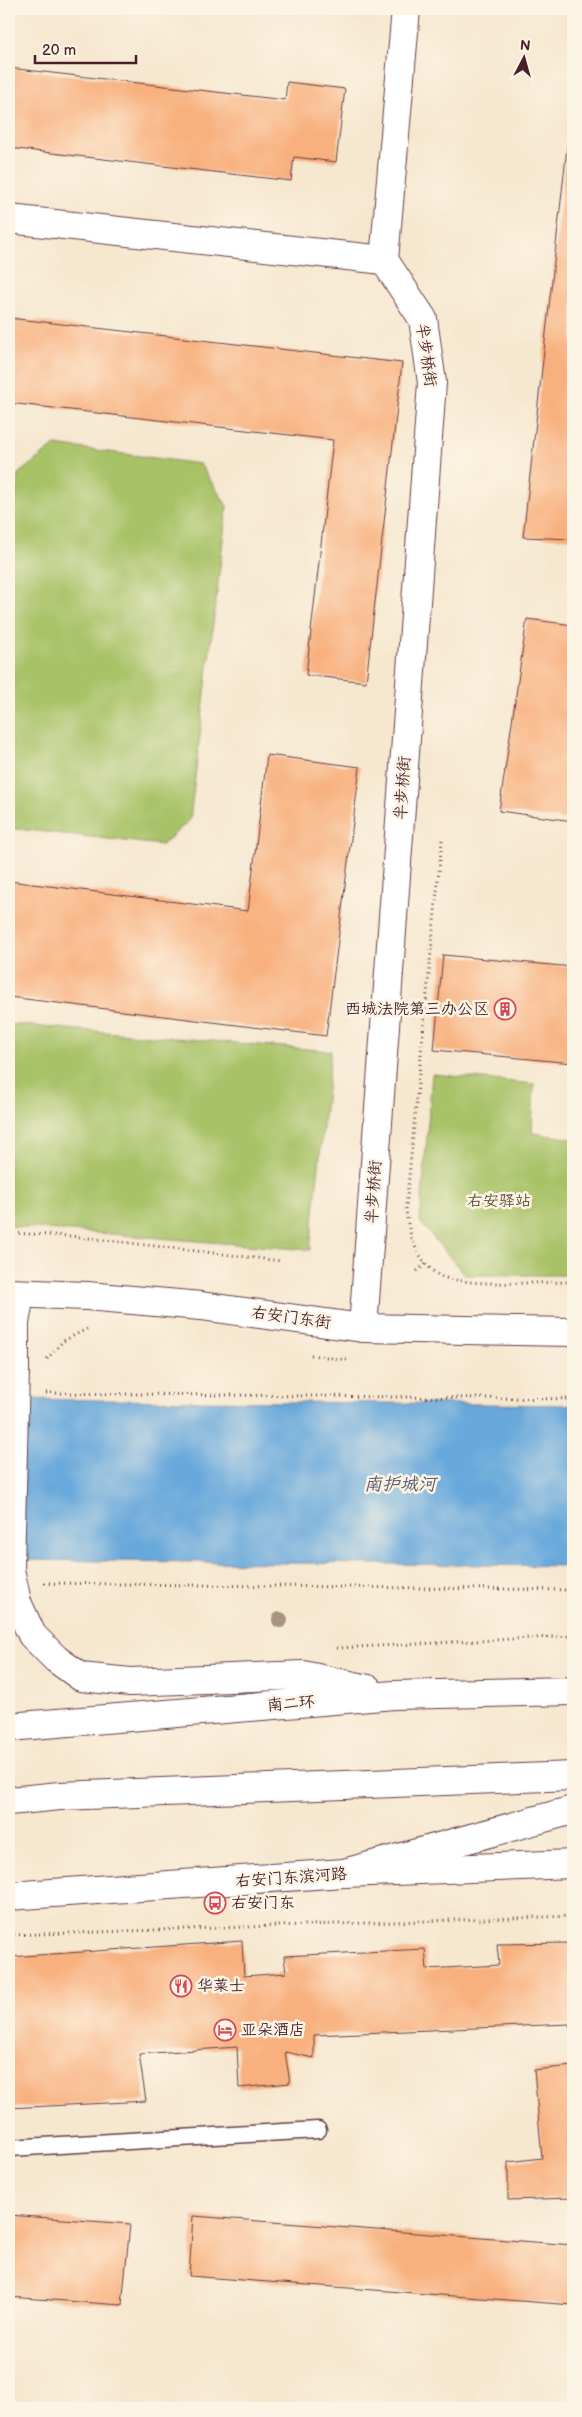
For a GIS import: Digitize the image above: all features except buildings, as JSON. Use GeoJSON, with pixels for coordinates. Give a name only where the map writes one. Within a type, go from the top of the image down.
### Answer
{"type":"FeatureCollection","features":[{"type":"Feature","properties":{"kind":"main road"},"geometry":{"type":"LineString","coordinates":[[9,219],[384,260],[406,9]]}},
{"type":"Feature","properties":{"kind":"main road","name":"半步桥街"},"geometry":{"type":"LineString","coordinates":[[362,1328],[432,383],[423,319],[384,260]]}},
{"type":"Feature","properties":{"kind":"main road"},"geometry":{"type":"LineString","coordinates":[[14,1293],[15,1371],[10,1568],[17,1602],[32,1635],[56,1660],[81,1677],[130,1682],[303,1675],[394,1695]]}},
{"type":"Feature","properties":{"kind":"main road","name":"右安门东街"},"geometry":{"type":"LineString","coordinates":[[14,1293],[87,1296],[201,1306],[362,1328],[573,1332]]}},
{"type":"Feature","properties":{"kind":"main road","name":"南二环"},"geometry":{"type":"LineString","coordinates":[[9,1727],[394,1695],[573,1691]]}},
{"type":"Feature","properties":{"kind":"main road"},"geometry":{"type":"LineString","coordinates":[[9,1801],[60,1796],[573,1776]]}},
{"type":"Feature","properties":{"kind":"main road"},"geometry":{"type":"LineString","coordinates":[[344,1873],[573,1810]]}},
{"type":"Feature","properties":{"kind":"main road","name":"右安门东滨河路"},"geometry":{"type":"LineString","coordinates":[[9,1896],[344,1873],[573,1864]]}},
{"type":"Feature","properties":{"kind":"lane"},"geometry":{"type":"LineString","coordinates":[[9,2148],[318,2130]]}},
{"type":"Feature","properties":{"kind":"path"},"geometry":{"type":"LineString","coordinates":[[442,840],[406,1207],[409,1233],[426,1263],[436,1274],[447,1278],[470,1282],[573,1282]]}},
{"type":"Feature","properties":{"kind":"path"},"geometry":{"type":"LineString","coordinates":[[9,1233],[72,1236],[280,1261]]}},
{"type":"Feature","properties":{"kind":"path"},"geometry":{"type":"LineString","coordinates":[[416,1271],[426,1263]]}},
{"type":"Feature","properties":{"kind":"path"},"geometry":{"type":"LineString","coordinates":[[43,1365],[63,1341],[89,1328]]}},
{"type":"Feature","properties":{"kind":"path"},"geometry":{"type":"LineString","coordinates":[[304,1354],[354,1360]]}},
{"type":"Feature","properties":{"kind":"path"},"geometry":{"type":"LineString","coordinates":[[38,1393],[573,1399]]}},
{"type":"Feature","properties":{"kind":"path"},"geometry":{"type":"LineString","coordinates":[[38,1583],[573,1590]]}},
{"type":"Feature","properties":{"kind":"path"},"geometry":{"type":"LineString","coordinates":[[9,1935],[573,1916]]}},
{"type":"Feature","properties":{"kind":"green space"},"geometry":{"type":"Polygon","coordinates":[[[55,445],[200,464],[227,506],[190,820],[162,845],[9,828],[9,545],[18,474],[55,445]]]}},
{"type":"Feature","properties":{"kind":"green space"},"geometry":{"type":"Polygon","coordinates":[[[9,1024],[331,1051],[310,1250],[9,1226],[9,1024]]]}},
{"type":"Feature","properties":{"kind":"green space","name":"右安驿站"},"geometry":{"type":"Polygon","coordinates":[[[432,1074],[534,1084],[532,1133],[573,1139],[573,1275],[465,1275],[420,1222],[432,1074]]]}},
{"type":"Feature","properties":{"kind":"water","name":"南护城河"},"geometry":{"type":"Polygon","coordinates":[[[9,1399],[573,1405],[573,1566],[9,1560],[9,1399]]]}},
{"type":"Feature","properties":{"kind":"place","name":"西城法院第三办公区"},"geometry":{"type":"Point","coordinates":[505,1009]}},
{"type":"Feature","properties":{"kind":"place","name":"右安门东"},"geometry":{"type":"Point","coordinates":[215,1903]}},
{"type":"Feature","properties":{"kind":"place","name":"华莱士"},"geometry":{"type":"Point","coordinates":[181,1986]}},
{"type":"Feature","properties":{"kind":"place","name":"亚朵酒店"},"geometry":{"type":"Point","coordinates":[225,2030]}}]}
